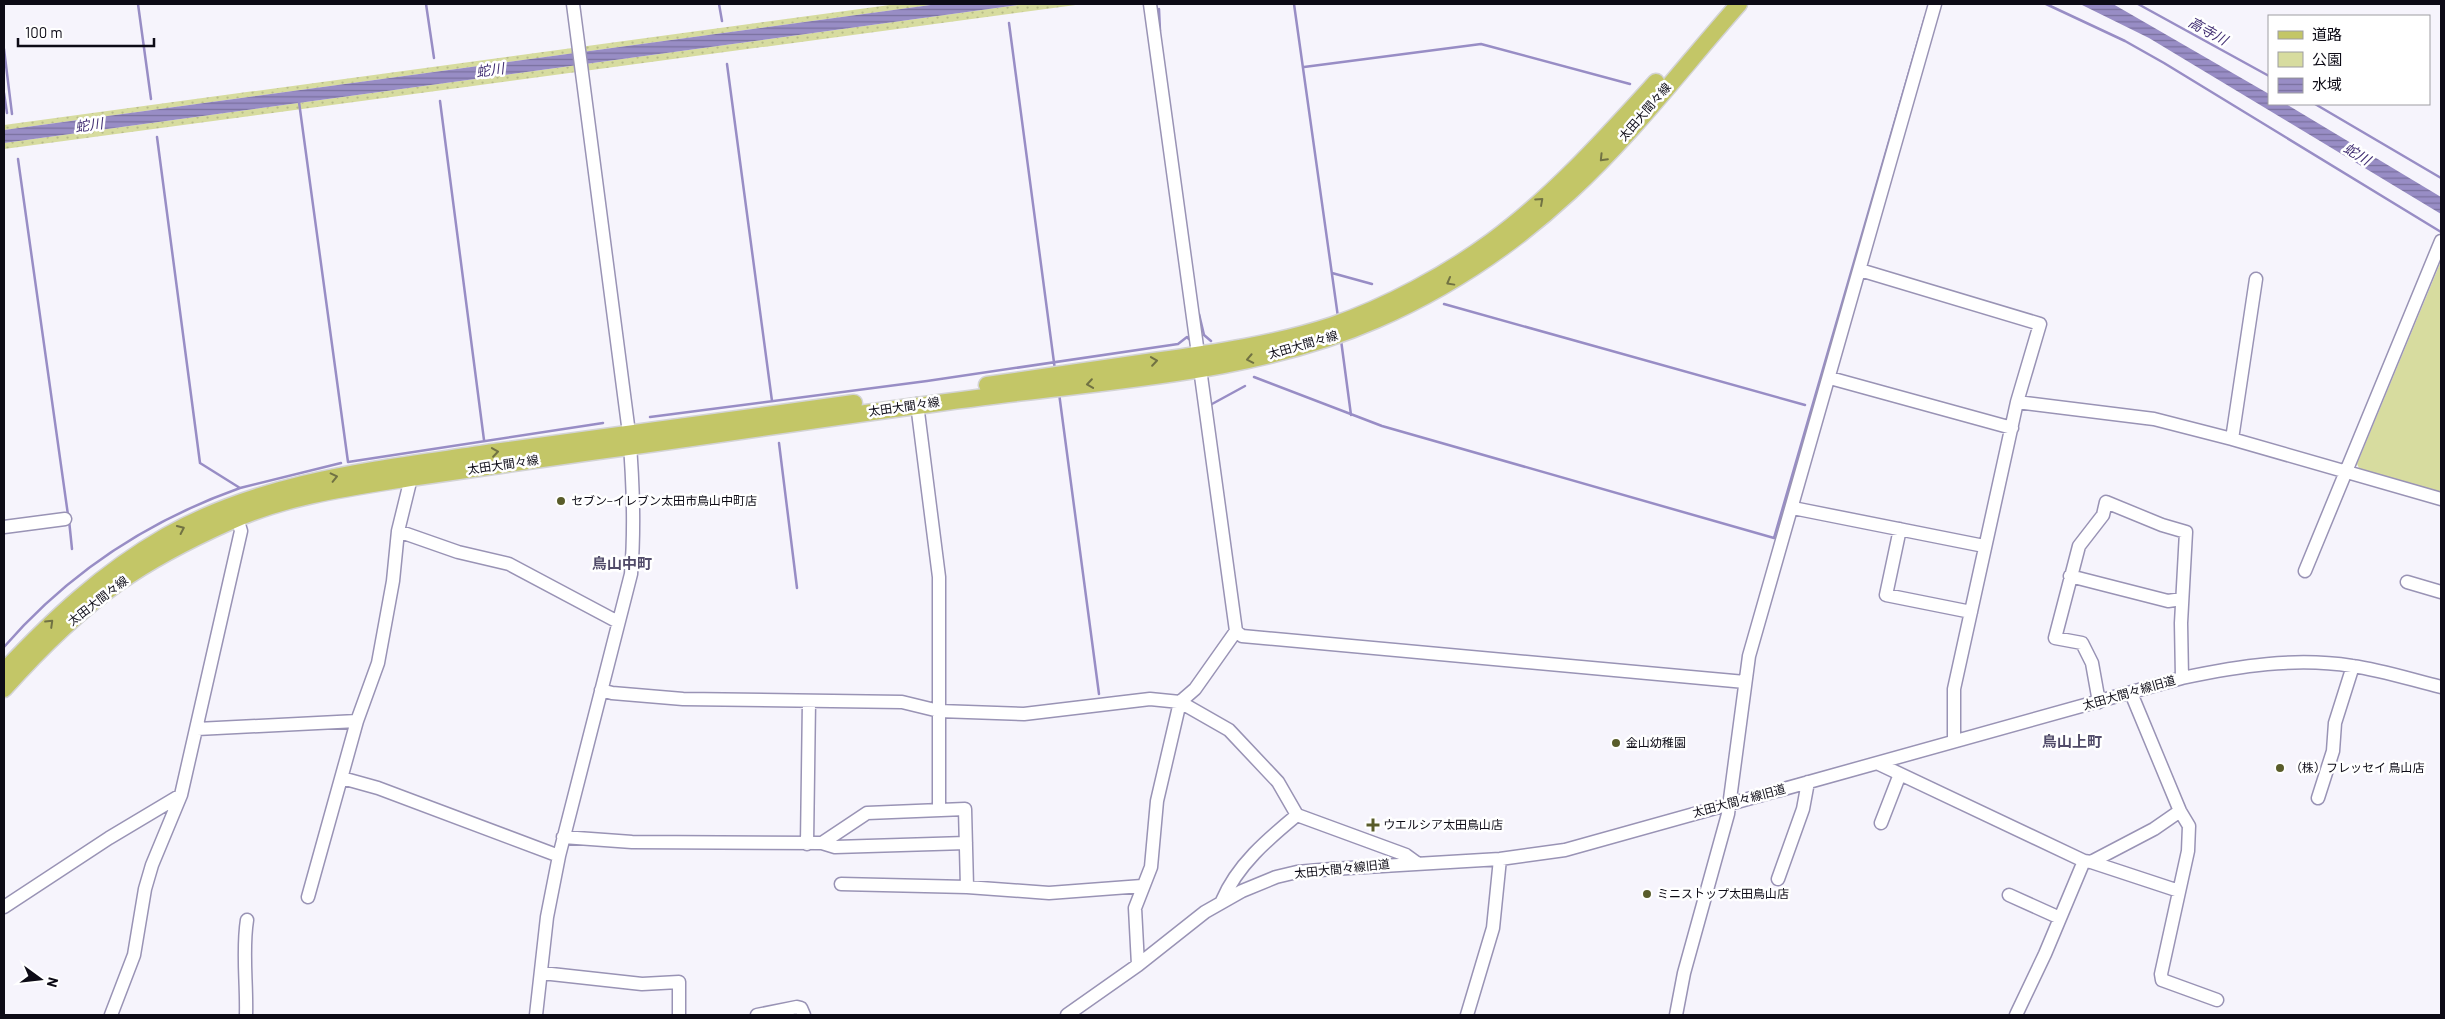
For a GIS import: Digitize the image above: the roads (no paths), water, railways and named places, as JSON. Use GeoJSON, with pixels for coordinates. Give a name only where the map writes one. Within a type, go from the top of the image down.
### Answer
{"type":"FeatureCollection","features":[{"type":"Feature","properties":{"kind":"main road","name":"太田大間々線"},"geometry":{"type":"LineString","coordinates":[[4,671],[46,626],[104,576],[167,536],[220,511],[283,488],[345,474],[917,404],[1200,362],[1335,324],[1412,289],[1491,242],[1542,199],[1606,137],[1726,4]]}},
{"type":"Feature","properties":{"kind":"main road","name":"太田大間々線"},"geometry":{"type":"LineString","coordinates":[[4,689],[33,656],[118,583],[176,548],[237,518],[290,500],[361,485],[629,440],[916,395],[1276,354],[1336,336],[1416,300],[1456,278],[1500,249],[1536,221],[1578,184],[1615,146],[1739,4]]}},
{"type":"Feature","properties":{"kind":"street"},"geometry":{"type":"LineString","coordinates":[[536,1015],[547,917],[559,856],[631,574],[634,541],[629,440],[572,4]]}},
{"type":"Feature","properties":{"kind":"street"},"geometry":{"type":"LineString","coordinates":[[1150,4],[1236,631],[1242,636],[1745,682]]}},
{"type":"Feature","properties":{"kind":"street"},"geometry":{"type":"LineString","coordinates":[[1676,1015],[1684,973],[1730,804],[1749,656],[1793,508],[1935,4]]}},
{"type":"Feature","properties":{"kind":"street"},"geometry":{"type":"LineString","coordinates":[[2305,571],[2441,241]]}},
{"type":"Feature","properties":{"kind":"street"},"geometry":{"type":"LineString","coordinates":[[1860,270],[2040,324],[2017,402],[1954,689],[1954,741]]}},
{"type":"Feature","properties":{"kind":"street"},"geometry":{"type":"LineString","coordinates":[[2232,439],[2256,279]]}},
{"type":"Feature","properties":{"kind":"street"},"geometry":{"type":"LineString","coordinates":[[1830,378],[2012,428]]}},
{"type":"Feature","properties":{"kind":"street"},"geometry":{"type":"LineString","coordinates":[[2017,402],[2154,419],[2232,439],[2441,499]]}},
{"type":"Feature","properties":{"kind":"street"},"geometry":{"type":"LineString","coordinates":[[917,404],[939,577],[939,810]]}},
{"type":"Feature","properties":{"kind":"street"},"geometry":{"type":"LineString","coordinates":[[308,896],[357,721],[378,663],[393,581],[398,531],[411,478]]}},
{"type":"Feature","properties":{"kind":"street"},"geometry":{"type":"LineString","coordinates":[[2099,702],[2092,663],[2082,643],[2054,638],[2079,546],[2103,515],[2106,502],[2162,526],[2186,532],[2182,599],[2182,678]]}},
{"type":"Feature","properties":{"kind":"street"},"geometry":{"type":"LineString","coordinates":[[1793,508],[1984,546]]}},
{"type":"Feature","properties":{"kind":"street"},"geometry":{"type":"LineString","coordinates":[[111,1015],[134,955],[145,889],[152,865],[181,795],[241,531],[237,518]]}},
{"type":"Feature","properties":{"kind":"street"},"geometry":{"type":"LineString","coordinates":[[4,527],[65,519]]}},
{"type":"Feature","properties":{"kind":"street"},"geometry":{"type":"LineString","coordinates":[[1900,529],[1886,595],[1971,612]]}},
{"type":"Feature","properties":{"kind":"street"},"geometry":{"type":"LineString","coordinates":[[398,531],[458,552],[509,564],[618,622]]}},
{"type":"Feature","properties":{"kind":"street"},"geometry":{"type":"LineString","coordinates":[[2070,576],[2168,601],[2182,599]]}},
{"type":"Feature","properties":{"kind":"street"},"geometry":{"type":"LineString","coordinates":[[2407,582],[2441,592]]}},
{"type":"Feature","properties":{"kind":"street"},"geometry":{"type":"LineString","coordinates":[[1138,965],[1135,908],[1151,866],[1157,801],[1180,702],[1195,689],[1236,631]]}},
{"type":"Feature","properties":{"kind":"street","name":"太田大間々線旧道"},"geometry":{"type":"LineString","coordinates":[[1067,1015],[1138,965],[1222,901],[1256,884],[1297,872],[1500,858],[1565,850],[2182,678],[2238,667],[2271,663],[2353,666],[2441,687]]}},
{"type":"Feature","properties":{"kind":"street"},"geometry":{"type":"LineString","coordinates":[[2318,798],[2333,751],[2335,723],[2353,666]]}},
{"type":"Feature","properties":{"kind":"street"},"geometry":{"type":"LineString","coordinates":[[601,690],[612,693],[683,699],[902,702],[939,711],[1024,714],[1150,699],[1180,702],[1230,730],[1278,782],[1297,815],[1406,855],[1417,863]]}},
{"type":"Feature","properties":{"kind":"street"},"geometry":{"type":"LineString","coordinates":[[2131,693],[2180,810],[2189,826],[2188,851],[2161,974],[2162,980],[2217,1000]]}},
{"type":"Feature","properties":{"kind":"street"},"geometry":{"type":"LineString","coordinates":[[807,844],[809,702]]}},
{"type":"Feature","properties":{"kind":"street"},"geometry":{"type":"LineString","coordinates":[[197,729],[357,721]]}},
{"type":"Feature","properties":{"kind":"street"},"geometry":{"type":"LineString","coordinates":[[1879,764],[2087,862],[2179,891]]}},
{"type":"Feature","properties":{"kind":"street"},"geometry":{"type":"LineString","coordinates":[[1881,823],[1900,774]]}},
{"type":"Feature","properties":{"kind":"street"},"geometry":{"type":"LineString","coordinates":[[342,778],[378,788],[559,856]]}},
{"type":"Feature","properties":{"kind":"street"},"geometry":{"type":"LineString","coordinates":[[1778,879],[1803,810],[1808,782]]}},
{"type":"Feature","properties":{"kind":"street"},"geometry":{"type":"LineString","coordinates":[[4,907],[109,838],[181,795]]}},
{"type":"Feature","properties":{"kind":"street"},"geometry":{"type":"LineString","coordinates":[[822,843],[867,813],[966,809],[967,887]]}},
{"type":"Feature","properties":{"kind":"street"},"geometry":{"type":"LineString","coordinates":[[2017,1015],[2087,862],[2154,829],[2180,810]]}},
{"type":"Feature","properties":{"kind":"street"},"geometry":{"type":"LineString","coordinates":[[1222,901],[1229,884],[1255,853],[1270,837],[1297,815]]}},
{"type":"Feature","properties":{"kind":"street"},"geometry":{"type":"LineString","coordinates":[[563,837],[632,842],[822,843],[835,847],[966,843]]}},
{"type":"Feature","properties":{"kind":"street"},"geometry":{"type":"LineString","coordinates":[[1467,1015],[1493,928],[1500,858]]}},
{"type":"Feature","properties":{"kind":"street"},"geometry":{"type":"LineString","coordinates":[[841,884],[967,887],[1049,893],[1142,886]]}},
{"type":"Feature","properties":{"kind":"street"},"geometry":{"type":"LineString","coordinates":[[2009,895],[2060,918]]}},
{"type":"Feature","properties":{"kind":"street"},"geometry":{"type":"LineString","coordinates":[[246,1015],[247,986],[244,940],[248,920]]}},
{"type":"Feature","properties":{"kind":"street"},"geometry":{"type":"LineString","coordinates":[[542,974],[642,984],[679,982],[679,1015]]}},
{"type":"Feature","properties":{"kind":"street"},"geometry":{"type":"LineString","coordinates":[[757,1015],[797,1007],[802,1008],[804,1015]]}},
{"type":"Feature","properties":{"kind":"water","name":"蛇川"},"geometry":{"type":"Polygon","coordinates":[[[938,4],[1026,4],[4,143],[4,130],[938,4]]]}},
{"type":"Feature","properties":{"kind":"water","name":"蛇川"},"geometry":{"type":"Polygon","coordinates":[[[2080,4],[2113,4],[2268,93],[2268,105],[2288,105],[2441,197],[2441,214],[2149,38],[2080,4]]]}},
{"type":"Feature","properties":{"kind":"waterway"},"geometry":{"type":"LineString","coordinates":[[138,4],[151,99]]}},
{"type":"Feature","properties":{"kind":"waterway"},"geometry":{"type":"LineString","coordinates":[[426,4],[434,58]]}},
{"type":"Feature","properties":{"kind":"waterway"},"geometry":{"type":"LineString","coordinates":[[719,4],[722,21]]}},
{"type":"Feature","properties":{"kind":"waterway"},"geometry":{"type":"LineString","coordinates":[[1294,4],[1338,317]]}},
{"type":"Feature","properties":{"kind":"waterway"},"geometry":{"type":"LineString","coordinates":[[2046,4],[2125,41],[2164,63],[2441,232]]}},
{"type":"Feature","properties":{"kind":"waterway","name":"高寺川"},"geometry":{"type":"LineString","coordinates":[[2138,4],[2268,75]]}},
{"type":"Feature","properties":{"kind":"waterway"},"geometry":{"type":"LineString","coordinates":[[1159,9],[1160,31]]}},
{"type":"Feature","properties":{"kind":"waterway"},"geometry":{"type":"LineString","coordinates":[[1254,377],[1382,426],[1774,538],[1925,17]]}},
{"type":"Feature","properties":{"kind":"waterway"},"geometry":{"type":"LineString","coordinates":[[1009,23],[1055,370]]}},
{"type":"Feature","properties":{"kind":"waterway"},"geometry":{"type":"LineString","coordinates":[[1304,67],[1481,44],[1630,84]]}},
{"type":"Feature","properties":{"kind":"waterway"},"geometry":{"type":"LineString","coordinates":[[4,49],[12,114]]}},
{"type":"Feature","properties":{"kind":"waterway"},"geometry":{"type":"LineString","coordinates":[[727,64],[772,401]]}},
{"type":"Feature","properties":{"kind":"waterway"},"geometry":{"type":"LineString","coordinates":[[4,93],[7,113]]}},
{"type":"Feature","properties":{"kind":"waterway"},"geometry":{"type":"LineString","coordinates":[[440,101],[484,440]]}},
{"type":"Feature","properties":{"kind":"waterway"},"geometry":{"type":"LineString","coordinates":[[299,102],[348,462],[603,423]]}},
{"type":"Feature","properties":{"kind":"waterway","name":"高寺川"},"geometry":{"type":"LineString","coordinates":[[2317,105],[2441,178]]}},
{"type":"Feature","properties":{"kind":"waterway"},"geometry":{"type":"LineString","coordinates":[[157,137],[200,463],[240,488],[341,463]]}},
{"type":"Feature","properties":{"kind":"waterway"},"geometry":{"type":"LineString","coordinates":[[18,159],[68,515]]}},
{"type":"Feature","properties":{"kind":"waterway"},"geometry":{"type":"LineString","coordinates":[[1332,273],[1372,284]]}},
{"type":"Feature","properties":{"kind":"waterway"},"geometry":{"type":"LineString","coordinates":[[1444,304],[1805,405]]}},
{"type":"Feature","properties":{"kind":"waterway"},"geometry":{"type":"LineString","coordinates":[[1199,314],[1204,335],[1211,341]]}},
{"type":"Feature","properties":{"kind":"waterway"},"geometry":{"type":"LineString","coordinates":[[650,417],[927,381],[1178,344],[1187,337],[1189,339]]}},
{"type":"Feature","properties":{"kind":"waterway"},"geometry":{"type":"LineString","coordinates":[[1341,340],[1351,415]]}},
{"type":"Feature","properties":{"kind":"waterway"},"geometry":{"type":"LineString","coordinates":[[1212,404],[1245,386]]}},
{"type":"Feature","properties":{"kind":"waterway"},"geometry":{"type":"LineString","coordinates":[[1059,393],[1099,694]]}},
{"type":"Feature","properties":{"kind":"waterway"},"geometry":{"type":"LineString","coordinates":[[779,443],[797,588]]}},
{"type":"Feature","properties":{"kind":"waterway"},"geometry":{"type":"LineString","coordinates":[[4,647],[55,595],[111,552],[173,516],[240,488]]}},
{"type":"Feature","properties":{"kind":"waterway"},"geometry":{"type":"LineString","coordinates":[[69,520],[72,549]]}},
{"type":"Feature","properties":{"kind":"place","name":"セブン−イレブン太田市鳥山中町店"},"geometry":{"type":"Point","coordinates":[561,501]}},
{"type":"Feature","properties":{"kind":"place","name":"金山幼稚園"},"geometry":{"type":"Point","coordinates":[1616,743]}},
{"type":"Feature","properties":{"kind":"place","name":"（株）フレッセイ 鳥山店"},"geometry":{"type":"Point","coordinates":[2280,768]}},
{"type":"Feature","properties":{"kind":"place","name":"ウエルシア太田鳥山店"},"geometry":{"type":"Point","coordinates":[1373,825]}},
{"type":"Feature","properties":{"kind":"place","name":"ミニストップ太田鳥山店"},"geometry":{"type":"Point","coordinates":[1647,894]}},
{"type":"Feature","properties":{"kind":"district","name":"鳥山中町"},"geometry":{"type":"Point","coordinates":[622,564]}},
{"type":"Feature","properties":{"kind":"district","name":"鳥山上町"},"geometry":{"type":"Point","coordinates":[2072,742]}}]}
